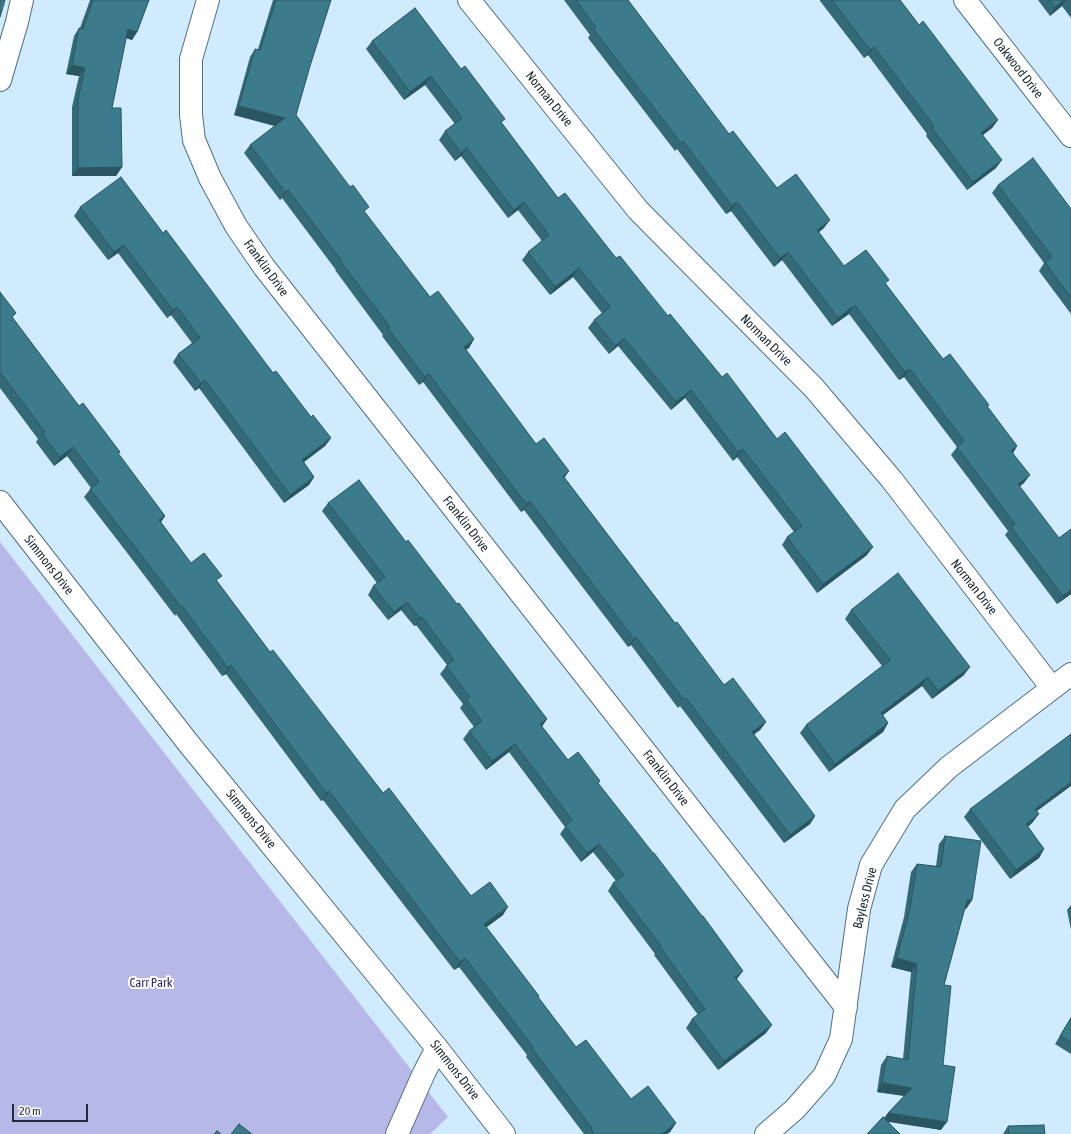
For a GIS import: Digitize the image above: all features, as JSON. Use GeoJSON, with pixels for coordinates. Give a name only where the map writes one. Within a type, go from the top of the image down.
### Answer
{"type":"FeatureCollection","features":[{"type":"Feature","properties":{"kind":"street"},"geometry":{"type":"LineString","coordinates":[[0,80],[22,0]]}},
{"type":"Feature","properties":{"kind":"street","name":"Franklin Drive"},"geometry":{"type":"LineString","coordinates":[[208,0],[191,59],[191,115],[194,140],[210,178],[236,226],[269,274],[846,1007]]}},
{"type":"Feature","properties":{"kind":"street","name":"Norman Drive"},"geometry":{"type":"LineString","coordinates":[[469,0],[638,210],[819,394],[892,480],[1052,688]]}},
{"type":"Feature","properties":{"kind":"street","name":"Oakwood Drive"},"geometry":{"type":"LineString","coordinates":[[965,0],[1071,136]]}},
{"type":"Feature","properties":{"kind":"street","name":"Simmons Drive"},"geometry":{"type":"LineString","coordinates":[[0,502],[189,744],[437,1048],[504,1134]]}},
{"type":"Feature","properties":{"kind":"street","name":"Bayless Drive"},"geometry":{"type":"LineString","coordinates":[[766,1134],[795,1109],[824,1076],[841,1039],[859,909],[872,865],[905,809],[949,767],[1071,674]]}},
{"type":"Feature","properties":{"kind":"street"},"geometry":{"type":"LineString","coordinates":[[397,1134],[424,1073],[437,1048]]}},
{"type":"Feature","properties":{"kind":"green space","name":"Carr Park"},"geometry":{"type":"Polygon","coordinates":[[[0,542],[448,1117],[430,1134],[0,1134],[0,542]]]}},
{"type":"Feature","properties":{"kind":"building"},"geometry":{"type":"Polygon","coordinates":[[[0,0],[5,0],[0,17],[0,0]]]}},
{"type":"Feature","properties":{"kind":"building"},"geometry":{"type":"Polygon","coordinates":[[[93,0],[149,0],[137,32],[128,29],[112,108],[121,108],[122,167],[78,168],[78,99],[85,68],[72,65],[79,28],[83,29],[93,0]]]}},
{"type":"Feature","properties":{"kind":"building"},"geometry":{"type":"Polygon","coordinates":[[[276,0],[331,0],[296,115],[350,187],[353,185],[369,207],[364,211],[430,297],[438,291],[474,339],[464,347],[536,444],[544,438],[569,471],[563,476],[675,623],[677,622],[724,685],[733,678],[766,722],[752,732],[815,816],[790,835],[686,698],[684,700],[636,637],[634,639],[530,501],[526,504],[429,374],[425,377],[388,328],[390,327],[341,262],[342,261],[288,190],[285,192],[250,145],[285,118],[239,106],[255,49],[260,50],[276,0]]]}},
{"type":"Feature","properties":{"kind":"building"},"geometry":{"type":"Polygon","coordinates":[[[576,0],[628,0],[729,134],[733,131],[777,188],[796,174],[830,220],[817,230],[844,266],[866,250],[889,280],[885,283],[943,359],[950,354],[989,405],[987,406],[1017,446],[1011,451],[1030,475],[1018,484],[1059,538],[1071,529],[1071,590],[1063,596],[1011,527],[1015,524],[957,447],[964,441],[910,369],[905,372],[855,305],[838,318],[788,252],[780,258],[737,202],[732,206],[683,141],[681,143],[594,30],[596,28],[576,0]]]}},
{"type":"Feature","properties":{"kind":"building"},"geometry":{"type":"Polygon","coordinates":[[[832,0],[900,0],[919,25],[923,21],[998,120],[981,133],[1002,160],[973,182],[932,128],[934,126],[874,47],[870,50],[832,0]]]}},
{"type":"Feature","properties":{"kind":"building"},"geometry":{"type":"Polygon","coordinates":[[[1050,0],[1064,0],[1055,7],[1050,0]]]}},
{"type":"Feature","properties":{"kind":"building"},"geometry":{"type":"Polygon","coordinates":[[[415,8],[461,69],[465,66],[505,119],[501,122],[558,198],[565,193],[616,258],[620,256],[668,316],[670,314],[722,377],[727,373],[777,439],[785,432],[873,547],[823,584],[787,537],[802,526],[743,449],[738,452],[691,390],[676,402],[624,338],[615,346],[594,320],[610,307],[579,268],[555,287],[528,252],[549,235],[524,202],[514,210],[467,148],[461,153],[445,131],[462,118],[431,76],[410,92],[372,41],[415,8]]]}},
{"type":"Feature","properties":{"kind":"building"},"geometry":{"type":"Polygon","coordinates":[[[1033,158],[1071,209],[1071,298],[1045,262],[1052,257],[998,185],[1033,158]]]}},
{"type":"Feature","properties":{"kind":"building"},"geometry":{"type":"Polygon","coordinates":[[[121,177],[163,233],[166,230],[273,373],[276,371],[311,417],[313,415],[331,438],[302,460],[314,477],[290,495],[205,380],[201,383],[178,354],[200,338],[177,307],[173,310],[124,245],[114,252],[80,207],[121,177]]]}},
{"type":"Feature","properties":{"kind":"building"},"geometry":{"type":"Polygon","coordinates":[[[0,292],[16,313],[12,317],[79,406],[83,403],[120,452],[118,453],[165,516],[159,520],[191,563],[204,553],[222,576],[216,580],[270,652],[273,650],[383,793],[389,788],[471,896],[490,882],[508,907],[484,924],[576,1047],[586,1040],[631,1099],[648,1086],[676,1123],[662,1134],[594,1134],[591,1129],[592,1128],[532,1048],[533,1047],[465,958],[460,962],[329,791],[326,793],[231,665],[228,668],[182,606],[181,607],[90,489],[99,482],[73,447],[60,457],[42,434],[45,432],[0,372],[0,292]]]}},
{"type":"Feature","properties":{"kind":"building"},"geometry":{"type":"Polygon","coordinates":[[[359,480],[406,542],[408,540],[457,604],[459,603],[547,719],[540,724],[568,760],[578,752],[600,781],[598,783],[703,916],[743,971],[735,977],[772,1025],[724,1061],[692,1019],[705,1009],[660,947],[661,946],[613,883],[624,875],[599,844],[587,853],[565,826],[572,820],[515,744],[492,761],[469,731],[482,721],[466,700],[470,697],[446,666],[454,660],[422,617],[420,618],[407,602],[394,612],[373,586],[385,577],[328,503],[359,480]]]}},
{"type":"Feature","properties":{"kind":"building"},"geometry":{"type":"Polygon","coordinates":[[[898,573],[970,667],[938,691],[928,677],[881,713],[888,723],[835,764],[806,725],[890,660],[851,610],[898,573]]]}},
{"type":"Feature","properties":{"kind":"building"},"geometry":{"type":"Polygon","coordinates":[[[1071,734],[1071,782],[1035,809],[1039,814],[1026,824],[1044,849],[1016,870],[970,809],[1071,734]]]}},
{"type":"Feature","properties":{"kind":"building"},"geometry":{"type":"Polygon","coordinates":[[[945,836],[981,841],[972,900],[967,900],[944,985],[951,986],[943,1065],[955,1067],[947,1122],[888,1113],[912,1088],[882,1083],[887,1056],[908,1060],[917,964],[897,958],[910,909],[917,864],[941,867],[945,836]]]}},
{"type":"Feature","properties":{"kind":"building"},"geometry":{"type":"Polygon","coordinates":[[[1071,1018],[1071,1042],[1060,1036],[1071,1018]]]}},
{"type":"Feature","properties":{"kind":"building"},"geometry":{"type":"Polygon","coordinates":[[[883,1117],[900,1134],[867,1134],[883,1117]]]}},
{"type":"Feature","properties":{"kind":"building"},"geometry":{"type":"Polygon","coordinates":[[[239,1124],[252,1134],[231,1134],[239,1124]]]}},
{"type":"Feature","properties":{"kind":"building"},"geometry":{"type":"Polygon","coordinates":[[[1044,1125],[1045,1134],[1009,1134],[1008,1126],[1044,1125]]]}},
{"type":"Feature","properties":{"kind":"building"},"geometry":{"type":"Polygon","coordinates":[[[217,1131],[221,1134],[214,1134],[217,1131]]]}}]}
